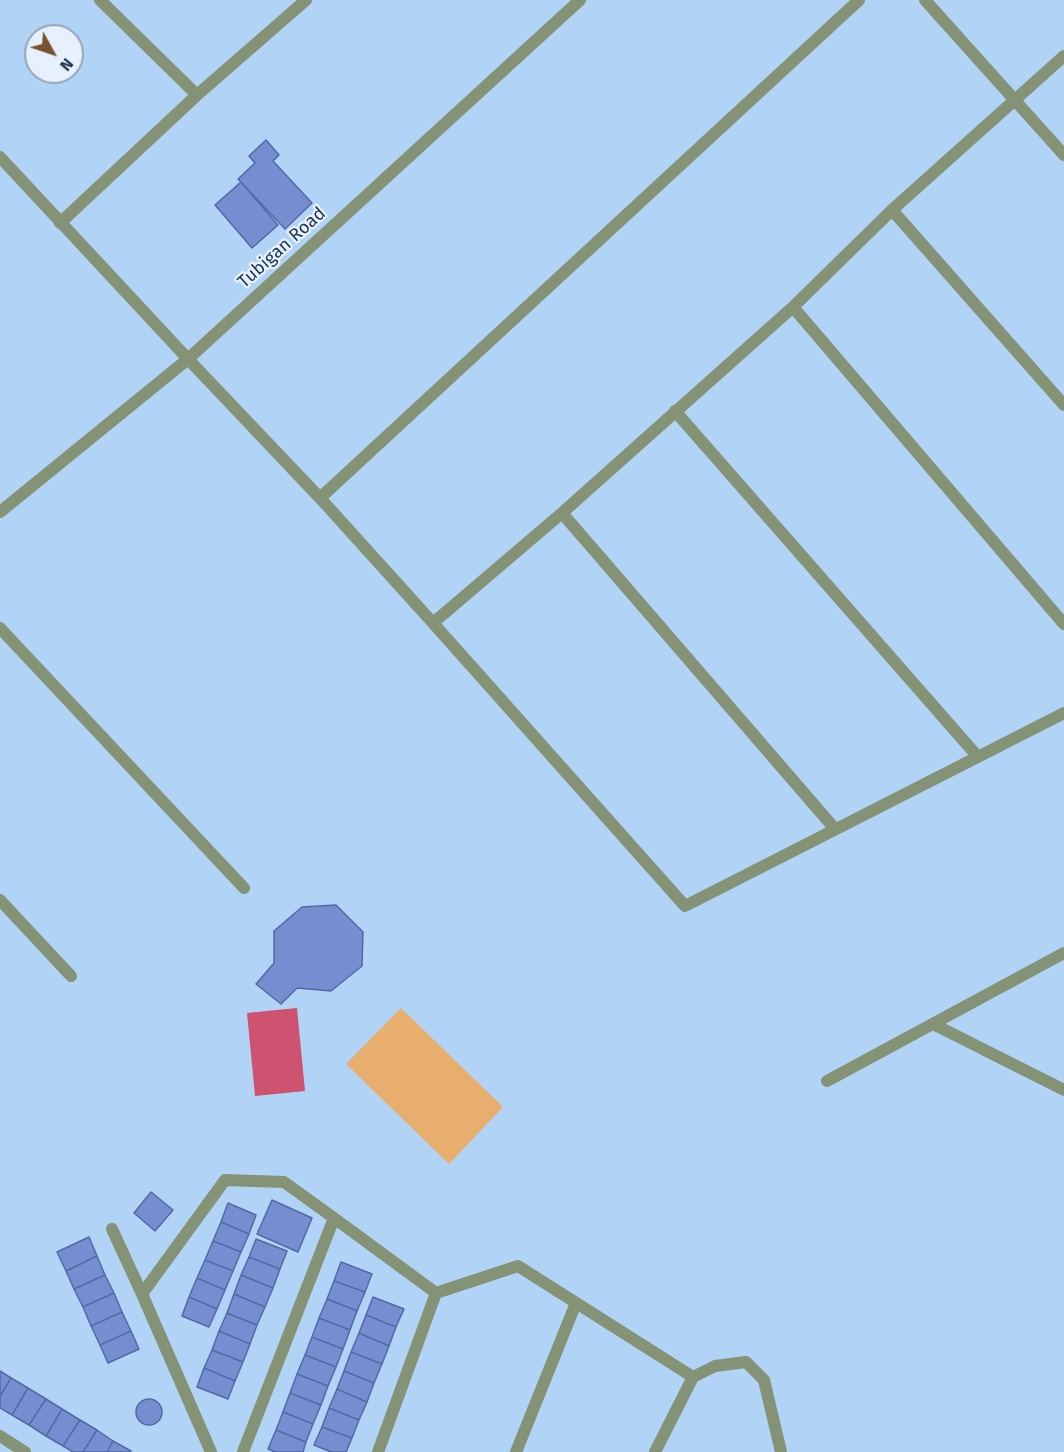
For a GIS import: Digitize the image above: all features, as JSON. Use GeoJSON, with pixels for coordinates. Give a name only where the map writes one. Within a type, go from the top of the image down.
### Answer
{"type":"FeatureCollection","features":[{"type":"Feature","properties":{"kind":"street"},"geometry":{"type":"LineString","coordinates":[[100,0],[197,95]]}},
{"type":"Feature","properties":{"kind":"street"},"geometry":{"type":"LineString","coordinates":[[60,223],[197,95],[306,0]]}},
{"type":"Feature","properties":{"kind":"street","name":"Tubigan Road"},"geometry":{"type":"LineString","coordinates":[[0,512],[188,359],[580,0]]}},
{"type":"Feature","properties":{"kind":"street"},"geometry":{"type":"LineString","coordinates":[[320,498],[859,0]]}},
{"type":"Feature","properties":{"kind":"street"},"geometry":{"type":"LineString","coordinates":[[925,0],[1064,156]]}},
{"type":"Feature","properties":{"kind":"street"},"geometry":{"type":"LineString","coordinates":[[434,622],[562,513],[793,307],[892,210],[1064,56]]}},
{"type":"Feature","properties":{"kind":"street"},"geometry":{"type":"LineString","coordinates":[[0,157],[434,622],[685,906],[1064,713]]}},
{"type":"Feature","properties":{"kind":"street"},"geometry":{"type":"LineString","coordinates":[[892,210],[1064,405]]}},
{"type":"Feature","properties":{"kind":"street"},"geometry":{"type":"LineString","coordinates":[[793,307],[1064,624]]}},
{"type":"Feature","properties":{"kind":"street"},"geometry":{"type":"LineString","coordinates":[[675,411],[978,757]]}},
{"type":"Feature","properties":{"kind":"street"},"geometry":{"type":"LineString","coordinates":[[562,513],[835,830]]}},
{"type":"Feature","properties":{"kind":"street"},"geometry":{"type":"LineString","coordinates":[[0,628],[244,888]]}},
{"type":"Feature","properties":{"kind":"street"},"geometry":{"type":"LineString","coordinates":[[0,900],[71,976]]}},
{"type":"Feature","properties":{"kind":"street"},"geometry":{"type":"LineString","coordinates":[[827,1081],[1064,953]]}},
{"type":"Feature","properties":{"kind":"street"},"geometry":{"type":"LineString","coordinates":[[933,1024],[1064,1090]]}},
{"type":"Feature","properties":{"kind":"street"},"geometry":{"type":"LineString","coordinates":[[142,1294],[225,1180],[284,1182],[435,1293]]}},
{"type":"Feature","properties":{"kind":"street"},"geometry":{"type":"LineString","coordinates":[[243,1452],[334,1218]]}},
{"type":"Feature","properties":{"kind":"street"},"geometry":{"type":"LineString","coordinates":[[112,1229],[211,1452]]}},
{"type":"Feature","properties":{"kind":"street"},"geometry":{"type":"LineString","coordinates":[[435,1293],[518,1266],[693,1377]]}},
{"type":"Feature","properties":{"kind":"street"},"geometry":{"type":"LineString","coordinates":[[378,1452],[435,1293]]}},
{"type":"Feature","properties":{"kind":"street"},"geometry":{"type":"LineString","coordinates":[[516,1452],[576,1303]]}},
{"type":"Feature","properties":{"kind":"street"},"geometry":{"type":"LineString","coordinates":[[655,1452],[693,1377],[715,1366],[746,1362],[764,1380],[781,1452]]}},
{"type":"Feature","properties":{"kind":"street"},"geometry":{"type":"LineString","coordinates":[[0,1436],[25,1452]]}},
{"type":"Feature","properties":{"kind":"shaded area"},"geometry":{"type":"Polygon","coordinates":[[[297,1008],[305,1091],[255,1096],[247,1013],[297,1008]]]}},
{"type":"Feature","properties":{"kind":"shaded area"},"geometry":{"type":"Polygon","coordinates":[[[401,1008],[503,1107],[449,1164],[346,1064],[401,1008]]]}},
{"type":"Feature","properties":{"kind":"building"},"geometry":{"type":"Polygon","coordinates":[[[266,140],[279,155],[273,161],[312,203],[285,229],[238,179],[255,163],[249,156],[266,140]]]}},
{"type":"Feature","properties":{"kind":"building"},"geometry":{"type":"Polygon","coordinates":[[[241,182],[278,225],[252,248],[215,205],[241,182]]]}},
{"type":"Feature","properties":{"kind":"building"},"geometry":{"type":"Polygon","coordinates":[[[336,905],[363,932],[362,966],[331,991],[297,988],[281,1004],[256,984],[274,963],[274,931],[302,907],[336,905]]]}},
{"type":"Feature","properties":{"kind":"building"},"geometry":{"type":"Polygon","coordinates":[[[151,1192],[173,1210],[155,1231],[134,1213],[151,1192]]]}},
{"type":"Feature","properties":{"kind":"building"},"geometry":{"type":"Polygon","coordinates":[[[272,1200],[312,1218],[298,1252],[257,1234],[272,1200]]]}},
{"type":"Feature","properties":{"kind":"building"},"geometry":{"type":"Polygon","coordinates":[[[228,1203],[256,1215],[249,1234],[221,1222],[228,1203]]]}},
{"type":"Feature","properties":{"kind":"building"},"geometry":{"type":"Polygon","coordinates":[[[221,1222],[249,1234],[241,1252],[213,1241],[221,1222]]]}},
{"type":"Feature","properties":{"kind":"building"},"geometry":{"type":"Polygon","coordinates":[[[89,1237],[97,1256],[66,1271],[57,1252],[89,1237]]]}},
{"type":"Feature","properties":{"kind":"building"},"geometry":{"type":"Polygon","coordinates":[[[256,1239],[287,1251],[280,1269],[249,1257],[256,1239]]]}},
{"type":"Feature","properties":{"kind":"building"},"geometry":{"type":"Polygon","coordinates":[[[213,1241],[241,1252],[233,1271],[205,1260],[213,1241]]]}},
{"type":"Feature","properties":{"kind":"building"},"geometry":{"type":"Polygon","coordinates":[[[97,1256],[105,1275],[74,1289],[66,1271],[97,1256]]]}},
{"type":"Feature","properties":{"kind":"building"},"geometry":{"type":"Polygon","coordinates":[[[249,1257],[280,1269],[273,1288],[241,1275],[249,1257]]]}},
{"type":"Feature","properties":{"kind":"building"},"geometry":{"type":"Polygon","coordinates":[[[205,1260],[233,1271],[225,1290],[197,1278],[205,1260]]]}},
{"type":"Feature","properties":{"kind":"building"},"geometry":{"type":"Polygon","coordinates":[[[341,1262],[372,1274],[365,1292],[334,1281],[341,1262]]]}},
{"type":"Feature","properties":{"kind":"building"},"geometry":{"type":"Polygon","coordinates":[[[105,1275],[114,1293],[83,1307],[74,1289],[105,1275]]]}},
{"type":"Feature","properties":{"kind":"building"},"geometry":{"type":"Polygon","coordinates":[[[241,1275],[273,1288],[265,1307],[234,1294],[241,1275]]]}},
{"type":"Feature","properties":{"kind":"building"},"geometry":{"type":"Polygon","coordinates":[[[197,1278],[225,1290],[217,1309],[189,1297],[197,1278]]]}},
{"type":"Feature","properties":{"kind":"building"},"geometry":{"type":"Polygon","coordinates":[[[334,1281],[365,1292],[357,1311],[327,1299],[334,1281]]]}},
{"type":"Feature","properties":{"kind":"building"},"geometry":{"type":"Polygon","coordinates":[[[114,1293],[122,1312],[91,1326],[83,1307],[114,1293]]]}},
{"type":"Feature","properties":{"kind":"building"},"geometry":{"type":"Polygon","coordinates":[[[234,1294],[265,1307],[257,1325],[227,1313],[234,1294]]]}},
{"type":"Feature","properties":{"kind":"building"},"geometry":{"type":"Polygon","coordinates":[[[189,1297],[217,1309],[209,1327],[182,1316],[189,1297]]]}},
{"type":"Feature","properties":{"kind":"building"},"geometry":{"type":"Polygon","coordinates":[[[373,1297],[404,1309],[396,1327],[366,1315],[373,1297]]]}},
{"type":"Feature","properties":{"kind":"building"},"geometry":{"type":"Polygon","coordinates":[[[327,1299],[357,1311],[350,1330],[319,1318],[327,1299]]]}},
{"type":"Feature","properties":{"kind":"building"},"geometry":{"type":"Polygon","coordinates":[[[122,1312],[131,1331],[100,1345],[91,1326],[122,1312]]]}},
{"type":"Feature","properties":{"kind":"building"},"geometry":{"type":"Polygon","coordinates":[[[227,1313],[257,1325],[250,1344],[219,1331],[227,1313]]]}},
{"type":"Feature","properties":{"kind":"building"},"geometry":{"type":"Polygon","coordinates":[[[366,1315],[396,1327],[389,1346],[359,1333],[366,1315]]]}},
{"type":"Feature","properties":{"kind":"building"},"geometry":{"type":"Polygon","coordinates":[[[319,1318],[350,1330],[343,1349],[312,1337],[319,1318]]]}},
{"type":"Feature","properties":{"kind":"building"},"geometry":{"type":"Polygon","coordinates":[[[131,1331],[139,1349],[108,1363],[100,1345],[131,1331]]]}},
{"type":"Feature","properties":{"kind":"building"},"geometry":{"type":"Polygon","coordinates":[[[219,1331],[250,1344],[243,1362],[212,1350],[219,1331]]]}},
{"type":"Feature","properties":{"kind":"building"},"geometry":{"type":"Polygon","coordinates":[[[359,1333],[389,1346],[382,1364],[351,1352],[359,1333]]]}},
{"type":"Feature","properties":{"kind":"building"},"geometry":{"type":"Polygon","coordinates":[[[312,1337],[343,1349],[336,1367],[305,1355],[312,1337]]]}},
{"type":"Feature","properties":{"kind":"building"},"geometry":{"type":"Polygon","coordinates":[[[212,1350],[243,1362],[235,1381],[204,1368],[212,1350]]]}},
{"type":"Feature","properties":{"kind":"building"},"geometry":{"type":"Polygon","coordinates":[[[351,1352],[382,1364],[374,1383],[344,1371],[351,1352]]]}},
{"type":"Feature","properties":{"kind":"building"},"geometry":{"type":"Polygon","coordinates":[[[305,1355],[336,1367],[328,1386],[297,1374],[305,1355]]]}},
{"type":"Feature","properties":{"kind":"building"},"geometry":{"type":"Polygon","coordinates":[[[204,1368],[235,1381],[228,1399],[197,1387],[204,1368]]]}},
{"type":"Feature","properties":{"kind":"building"},"geometry":{"type":"Polygon","coordinates":[[[0,1371],[11,1378],[0,1396],[0,1371]]]}},
{"type":"Feature","properties":{"kind":"building"},"geometry":{"type":"Polygon","coordinates":[[[344,1371],[374,1383],[367,1402],[337,1389],[344,1371]]]}},
{"type":"Feature","properties":{"kind":"building"},"geometry":{"type":"Polygon","coordinates":[[[297,1374],[328,1386],[321,1405],[290,1393],[297,1374]]]}},
{"type":"Feature","properties":{"kind":"building"},"geometry":{"type":"Polygon","coordinates":[[[11,1378],[28,1388],[12,1415],[0,1408],[0,1396],[11,1378]]]}},
{"type":"Feature","properties":{"kind":"building"},"geometry":{"type":"Polygon","coordinates":[[[28,1388],[46,1399],[29,1425],[12,1415],[28,1388]]]}},
{"type":"Feature","properties":{"kind":"building"},"geometry":{"type":"Polygon","coordinates":[[[337,1389],[367,1402],[359,1420],[329,1408],[337,1389]]]}},
{"type":"Feature","properties":{"kind":"building"},"geometry":{"type":"Polygon","coordinates":[[[290,1393],[321,1405],[313,1424],[283,1412],[290,1393]]]}},
{"type":"Feature","properties":{"kind":"building"},"geometry":{"type":"Polygon","coordinates":[[[46,1399],[62,1409],[46,1436],[29,1425],[46,1399]]]}},
{"type":"Feature","properties":{"kind":"building"},"geometry":{"type":"Polygon","coordinates":[[[149,1399],[158,1403],[162,1412],[158,1421],[149,1425],[140,1421],[136,1412],[140,1403],[149,1399]]]}},
{"type":"Feature","properties":{"kind":"building"},"geometry":{"type":"Polygon","coordinates":[[[329,1408],[359,1420],[352,1438],[322,1427],[329,1408]]]}},
{"type":"Feature","properties":{"kind":"building"},"geometry":{"type":"Polygon","coordinates":[[[62,1409],[80,1420],[63,1446],[46,1436],[62,1409]]]}},
{"type":"Feature","properties":{"kind":"building"},"geometry":{"type":"Polygon","coordinates":[[[283,1412],[313,1424],[306,1442],[276,1430],[283,1412]]]}},
{"type":"Feature","properties":{"kind":"building"},"geometry":{"type":"Polygon","coordinates":[[[80,1420],[97,1430],[83,1452],[73,1452],[63,1446],[80,1420]]]}},
{"type":"Feature","properties":{"kind":"building"},"geometry":{"type":"Polygon","coordinates":[[[322,1427],[352,1438],[346,1452],[331,1452],[314,1445],[322,1427]]]}},
{"type":"Feature","properties":{"kind":"building"},"geometry":{"type":"Polygon","coordinates":[[[97,1430],[113,1441],[107,1452],[83,1452],[97,1430]]]}},
{"type":"Feature","properties":{"kind":"building"},"geometry":{"type":"Polygon","coordinates":[[[276,1430],[306,1442],[303,1452],[275,1452],[268,1449],[276,1430]]]}},
{"type":"Feature","properties":{"kind":"building"},"geometry":{"type":"Polygon","coordinates":[[[113,1441],[131,1451],[107,1452],[113,1441]]]}}]}
